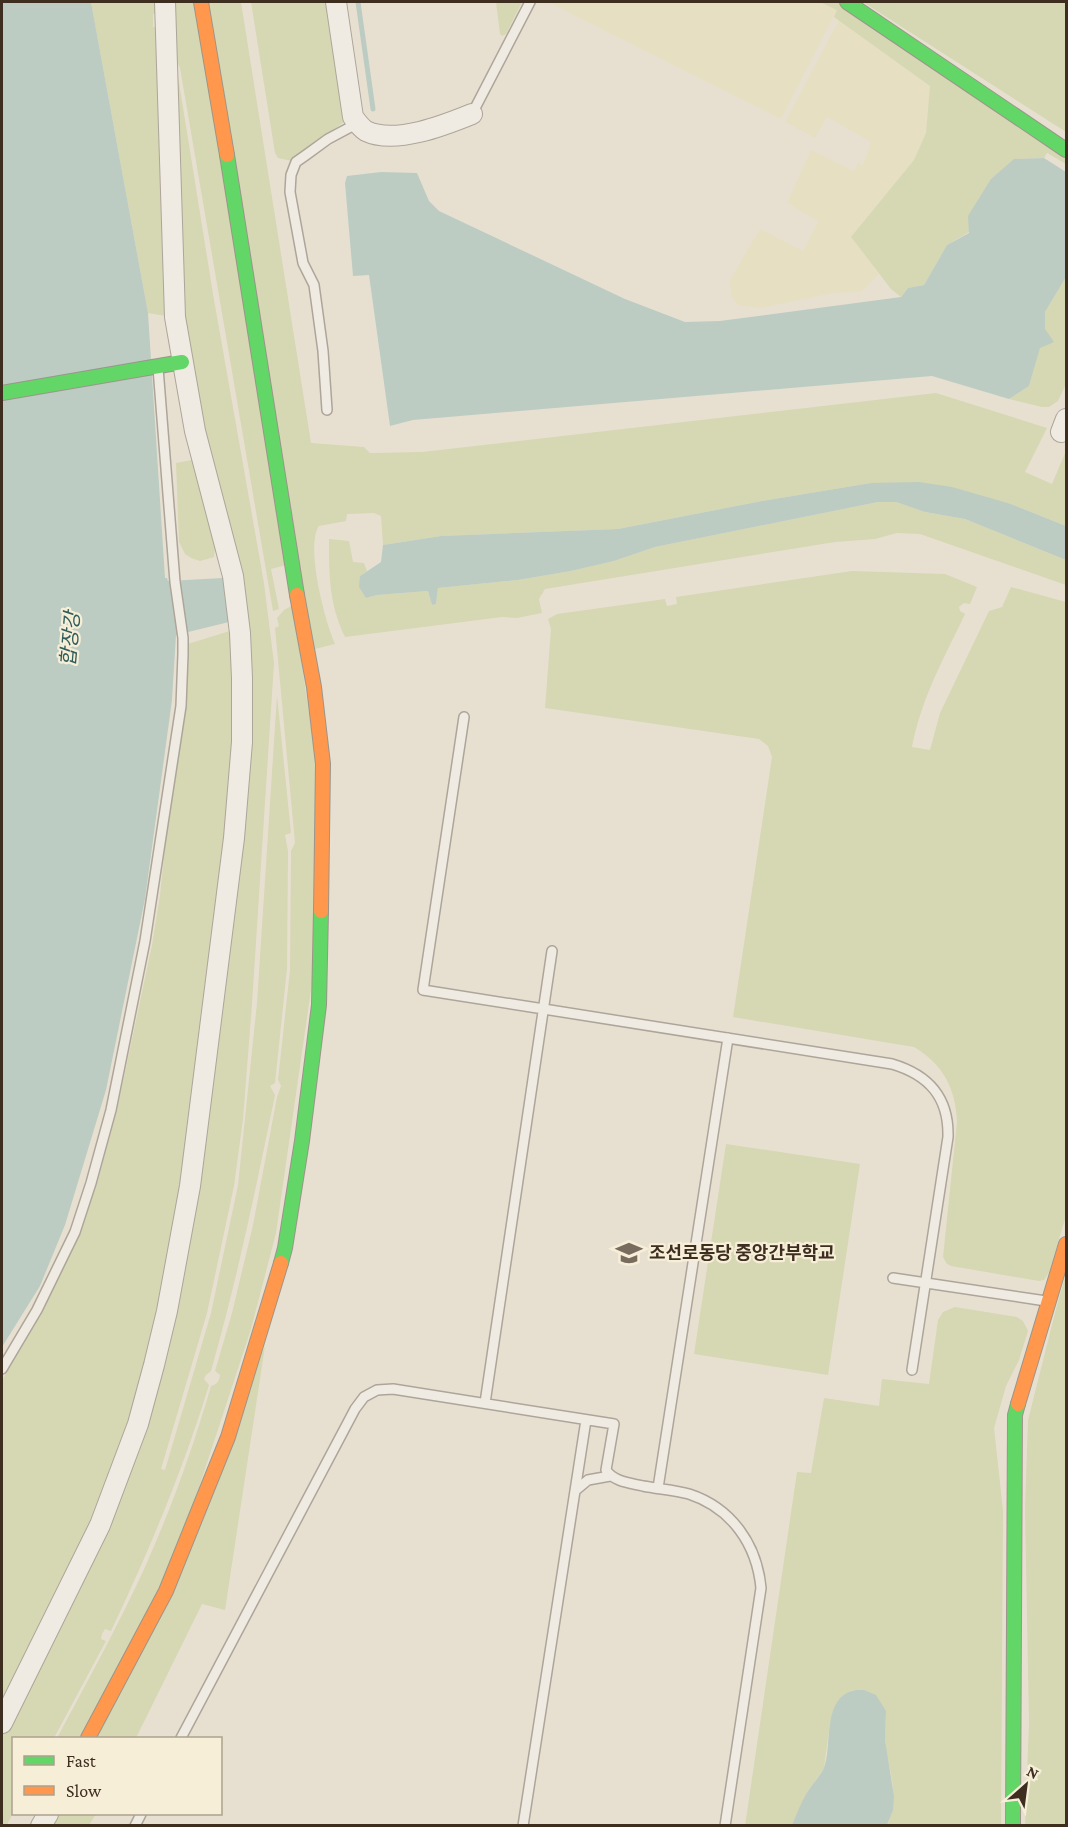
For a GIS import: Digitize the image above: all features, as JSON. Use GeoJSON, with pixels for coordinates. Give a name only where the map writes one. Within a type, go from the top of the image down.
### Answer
{"type":"FeatureCollection","features":[{"type":"Feature","properties":{"kind":"street"},"geometry":{"type":"LineString","coordinates":[[2,1723],[100,1526],[134,1434],[167,1311],[190,1186],[234,838],[242,742],[240,633],[232,576],[195,431],[175,317],[165,2]]}},
{"type":"Feature","properties":{"kind":"street"},"geometry":{"type":"LineString","coordinates":[[89,1737],[166,1591],[228,1437],[285,1248],[303,1141],[319,1005],[323,764],[314,687],[290,554],[201,2]]}},
{"type":"Feature","properties":{"kind":"street"},"geometry":{"type":"LineString","coordinates":[[336,2],[353,117],[364,130],[380,135],[408,134],[445,126],[472,114]]}},
{"type":"Feature","properties":{"kind":"street"},"geometry":{"type":"LineString","coordinates":[[847,2],[1066,150]]}},
{"type":"Feature","properties":{"kind":"street"},"geometry":{"type":"LineString","coordinates":[[2,393],[182,362]]}},
{"type":"Feature","properties":{"kind":"street"},"geometry":{"type":"LineString","coordinates":[[1013,1826],[1015,1415],[1066,1244]]}},
{"type":"Feature","properties":{"kind":"lane"},"geometry":{"type":"LineString","coordinates":[[472,114],[530,2]]}},
{"type":"Feature","properties":{"kind":"lane"},"geometry":{"type":"LineString","coordinates":[[327,410],[323,351],[314,285],[303,263],[290,192],[291,175],[296,162],[328,139],[358,123]]}},
{"type":"Feature","properties":{"kind":"lane"},"geometry":{"type":"LineString","coordinates":[[2,1369],[38,1310],[75,1232],[92,1183],[111,1110],[145,942],[181,706],[183,638],[175,582],[157,367]]}},
{"type":"Feature","properties":{"kind":"lane"},"geometry":{"type":"LineString","coordinates":[[464,717],[423,990],[892,1064],[910,1069],[922,1076],[933,1087],[943,1104],[948,1119],[948,1137],[912,1370]]}},
{"type":"Feature","properties":{"kind":"lane"},"geometry":{"type":"LineString","coordinates":[[485,1403],[552,951]]}},
{"type":"Feature","properties":{"kind":"lane"},"geometry":{"type":"LineString","coordinates":[[658,1488],[728,1038]]}},
{"type":"Feature","properties":{"kind":"lane"},"geometry":{"type":"LineString","coordinates":[[893,1278],[1048,1302]]}},
{"type":"Feature","properties":{"kind":"lane"},"geometry":{"type":"LineString","coordinates":[[182,1737],[355,1409],[364,1397],[377,1390],[393,1389],[614,1424],[606,1470],[610,1476],[623,1482],[688,1494],[705,1500],[740,1528],[752,1548],[759,1570],[761,1588],[725,1826]]}},
{"type":"Feature","properties":{"kind":"lane"},"geometry":{"type":"LineString","coordinates":[[523,1826],[586,1420]]}},
{"type":"Feature","properties":{"kind":"lane"},"geometry":{"type":"LineString","coordinates":[[576,1490],[588,1480],[610,1476]]}},
{"type":"Feature","properties":{"kind":"shaded area"},"geometry":{"type":"Polygon","coordinates":[[[548,2],[820,2],[837,10],[781,119],[548,2]]]}},
{"type":"Feature","properties":{"kind":"shaded area"},"geometry":{"type":"Polygon","coordinates":[[[839,20],[930,86],[926,133],[914,160],[851,237],[879,274],[861,292],[834,293],[760,308],[738,305],[731,297],[730,280],[760,229],[803,251],[818,221],[787,203],[811,150],[854,171],[858,163],[863,165],[871,142],[827,117],[815,138],[785,122],[839,20]]]}},
{"type":"Feature","properties":{"kind":"green space"},"geometry":{"type":"Polygon","coordinates":[[[91,2],[160,2],[160,14],[153,14],[153,27],[160,27],[172,317],[148,313],[91,2]]]}},
{"type":"Feature","properties":{"kind":"green space"},"geometry":{"type":"Polygon","coordinates":[[[169,2],[195,2],[286,565],[271,569],[279,609],[273,611],[180,68],[170,48],[169,2]]]}},
{"type":"Feature","properties":{"kind":"green space"},"geometry":{"type":"Polygon","coordinates":[[[207,2],[241,2],[311,443],[364,447],[370,453],[422,452],[936,393],[1047,428],[1025,472],[1052,484],[1066,451],[1066,526],[1011,504],[871,483],[618,529],[441,536],[383,545],[381,516],[374,513],[347,514],[346,521],[319,526],[315,536],[315,566],[318,584],[326,619],[335,644],[311,650],[207,2]]]}},
{"type":"Feature","properties":{"kind":"green space"},"geometry":{"type":"Polygon","coordinates":[[[251,2],[331,2],[348,119],[292,161],[278,158],[275,153],[251,2]]]}},
{"type":"Feature","properties":{"kind":"green space"},"geometry":{"type":"Polygon","coordinates":[[[496,2],[522,2],[506,34],[502,36],[500,34],[496,2]]]}},
{"type":"Feature","properties":{"kind":"green space"},"geometry":{"type":"Polygon","coordinates":[[[820,2],[837,2],[1066,157],[1066,164],[1047,153],[1044,158],[1014,159],[969,232],[947,245],[924,285],[908,288],[901,297],[891,289],[851,237],[914,160],[926,133],[930,86],[834,17],[837,10],[820,2]]]}},
{"type":"Feature","properties":{"kind":"green space"},"geometry":{"type":"Polygon","coordinates":[[[863,2],[1066,2],[1066,132],[863,2]]]}},
{"type":"Feature","properties":{"kind":"green space"},"geometry":{"type":"Polygon","coordinates":[[[177,70],[213,294],[264,583],[274,663],[252,1004],[243,1119],[234,1186],[207,1313],[161,1469],[165,1470],[211,1313],[238,1185],[257,1003],[277,695],[291,833],[285,835],[288,851],[287,969],[275,1083],[270,1086],[275,1095],[229,1303],[211,1371],[204,1379],[209,1385],[177,1479],[111,1631],[105,1629],[102,1634],[101,1639],[106,1641],[55,1737],[12,1737],[12,1815],[7,1825],[2,1825],[2,1735],[67,1606],[159,1364],[247,680],[179,310],[177,70]]]}},
{"type":"Feature","properties":{"kind":"green space"},"geometry":{"type":"Polygon","coordinates":[[[1066,277],[1066,384],[1058,401],[1049,407],[1009,399],[1029,386],[1045,329],[1045,312],[1066,277]]]}},
{"type":"Feature","properties":{"kind":"green space"},"geometry":{"type":"Polygon","coordinates":[[[192,460],[216,540],[214,557],[200,561],[185,554],[179,542],[176,463],[192,460]]]}},
{"type":"Feature","properties":{"kind":"green space"},"geometry":{"type":"Polygon","coordinates":[[[878,502],[896,502],[925,512],[965,519],[1066,560],[1066,585],[920,534],[897,533],[875,539],[835,542],[545,589],[539,599],[542,613],[517,618],[502,617],[345,637],[333,601],[329,539],[349,541],[353,562],[364,563],[367,571],[360,576],[366,598],[428,591],[432,605],[436,604],[438,588],[518,580],[571,571],[614,561],[655,547],[878,502]]]}},
{"type":"Feature","properties":{"kind":"green space"},"geometry":{"type":"Polygon","coordinates":[[[852,571],[945,574],[977,587],[970,604],[964,603],[959,607],[960,611],[965,614],[934,679],[916,729],[912,747],[930,750],[940,713],[989,611],[1002,607],[1011,587],[1066,602],[1066,1216],[1049,1272],[1044,1280],[951,1266],[943,1257],[957,1122],[951,1088],[933,1061],[914,1047],[733,1017],[772,757],[768,746],[759,739],[545,708],[551,629],[548,619],[557,614],[665,599],[667,606],[677,604],[676,597],[852,571]]]}},
{"type":"Feature","properties":{"kind":"green space"},"geometry":{"type":"Polygon","coordinates":[[[293,605],[316,761],[315,962],[276,1233],[251,1329],[179,1548],[83,1737],[58,1737],[145,1567],[181,1478],[211,1386],[219,1379],[220,1375],[215,1371],[232,1313],[253,1225],[281,1086],[278,1080],[290,970],[291,851],[295,843],[275,628],[279,626],[277,618],[293,605]]]}},
{"type":"Feature","properties":{"kind":"green space"},"geometry":{"type":"Polygon","coordinates":[[[233,630],[233,756],[203,1048],[159,1313],[131,1425],[110,1481],[2,1710],[2,1380],[42,1313],[80,1232],[98,1180],[117,1110],[152,945],[160,895],[180,704],[181,646],[233,630]]]}},
{"type":"Feature","properties":{"kind":"green space"},"geometry":{"type":"Polygon","coordinates":[[[726,1144],[860,1164],[828,1375],[694,1354],[726,1144]]]}},
{"type":"Feature","properties":{"kind":"green space"},"geometry":{"type":"Polygon","coordinates":[[[1066,1274],[1066,1825],[1025,1826],[1029,1723],[1025,1510],[1028,1420],[1066,1274]]]}},
{"type":"Feature","properties":{"kind":"green space"},"geometry":{"type":"Polygon","coordinates":[[[955,1307],[1017,1317],[1023,1321],[1028,1331],[1019,1360],[1006,1386],[994,1428],[1003,1510],[1001,1825],[887,1825],[893,1803],[893,1792],[885,1740],[886,1711],[865,1693],[850,1691],[834,1711],[830,1723],[824,1768],[808,1791],[792,1825],[745,1826],[797,1472],[811,1473],[824,1398],[879,1406],[882,1379],[929,1384],[938,1320],[943,1312],[955,1307]]]}},
{"type":"Feature","properties":{"kind":"green space"},"geometry":{"type":"Polygon","coordinates":[[[265,1346],[225,1610],[202,1604],[136,1737],[97,1737],[265,1346]]]}},
{"type":"Feature","properties":{"kind":"green space"},"geometry":{"type":"Polygon","coordinates":[[[56,1815],[95,1815],[89,1825],[51,1826],[56,1815]]]}},
{"type":"Feature","properties":{"kind":"water","name":"합장강"},"geometry":{"type":"Polygon","coordinates":[[[2,2],[91,2],[148,313],[165,578],[168,581],[223,578],[229,582],[229,622],[176,635],[172,700],[145,899],[106,1090],[65,1225],[40,1286],[2,1347],[2,2]]]}},
{"type":"Feature","properties":{"kind":"water"},"geometry":{"type":"Polygon","coordinates":[[[1044,158],[1066,172],[1066,277],[1045,312],[1045,329],[1054,342],[1040,348],[1029,386],[1009,399],[932,376],[413,420],[390,426],[369,275],[353,276],[345,183],[347,176],[381,172],[417,173],[429,201],[439,211],[625,299],[685,322],[720,321],[901,297],[908,288],[924,285],[947,245],[969,233],[968,216],[991,179],[1014,159],[1044,158]]]}},
{"type":"Feature","properties":{"kind":"water"},"geometry":{"type":"Polygon","coordinates":[[[919,482],[952,487],[1011,504],[1066,526],[1066,560],[965,519],[925,512],[896,502],[878,502],[655,547],[614,561],[571,571],[518,580],[438,588],[436,604],[432,605],[428,591],[366,598],[359,587],[360,576],[381,562],[383,545],[441,536],[618,529],[871,483],[919,482]]]}},
{"type":"Feature","properties":{"kind":"water"},"geometry":{"type":"Polygon","coordinates":[[[864,1690],[876,1695],[886,1711],[885,1740],[894,1796],[893,1810],[887,1825],[792,1825],[806,1795],[824,1768],[833,1712],[845,1694],[864,1690]]]}},
{"type":"Feature","properties":{"kind":"waterway"},"geometry":{"type":"LineString","coordinates":[[358,2],[373,109]]}},
{"type":"Feature","properties":{"kind":"traffic: fast"},"geometry":{"type":"LineString","coordinates":[[847,2],[1066,150]]}},
{"type":"Feature","properties":{"kind":"traffic: fast"},"geometry":{"type":"LineString","coordinates":[[227,155],[297,595]]}},
{"type":"Feature","properties":{"kind":"traffic: fast"},"geometry":{"type":"LineString","coordinates":[[2,393],[182,362]]}},
{"type":"Feature","properties":{"kind":"traffic: fast"},"geometry":{"type":"LineString","coordinates":[[281,1263],[302,1141],[319,1005],[321,911]]}},
{"type":"Feature","properties":{"kind":"traffic: fast"},"geometry":{"type":"LineString","coordinates":[[1013,1826],[1015,1415],[1018,1404]]}},
{"type":"Feature","properties":{"kind":"traffic: slow"},"geometry":{"type":"LineString","coordinates":[[201,2],[227,155]]}},
{"type":"Feature","properties":{"kind":"traffic: slow"},"geometry":{"type":"LineString","coordinates":[[297,595],[314,687],[323,764],[321,911]]}},
{"type":"Feature","properties":{"kind":"traffic: slow"},"geometry":{"type":"LineString","coordinates":[[1018,1404],[1066,1244]]}},
{"type":"Feature","properties":{"kind":"traffic: slow"},"geometry":{"type":"LineString","coordinates":[[89,1737],[166,1591],[228,1437],[281,1263]]}},
{"type":"Feature","properties":{"kind":"place","name":"조선로동당 중앙간부학교"},"geometry":{"type":"Point","coordinates":[629,1253]}}]}
